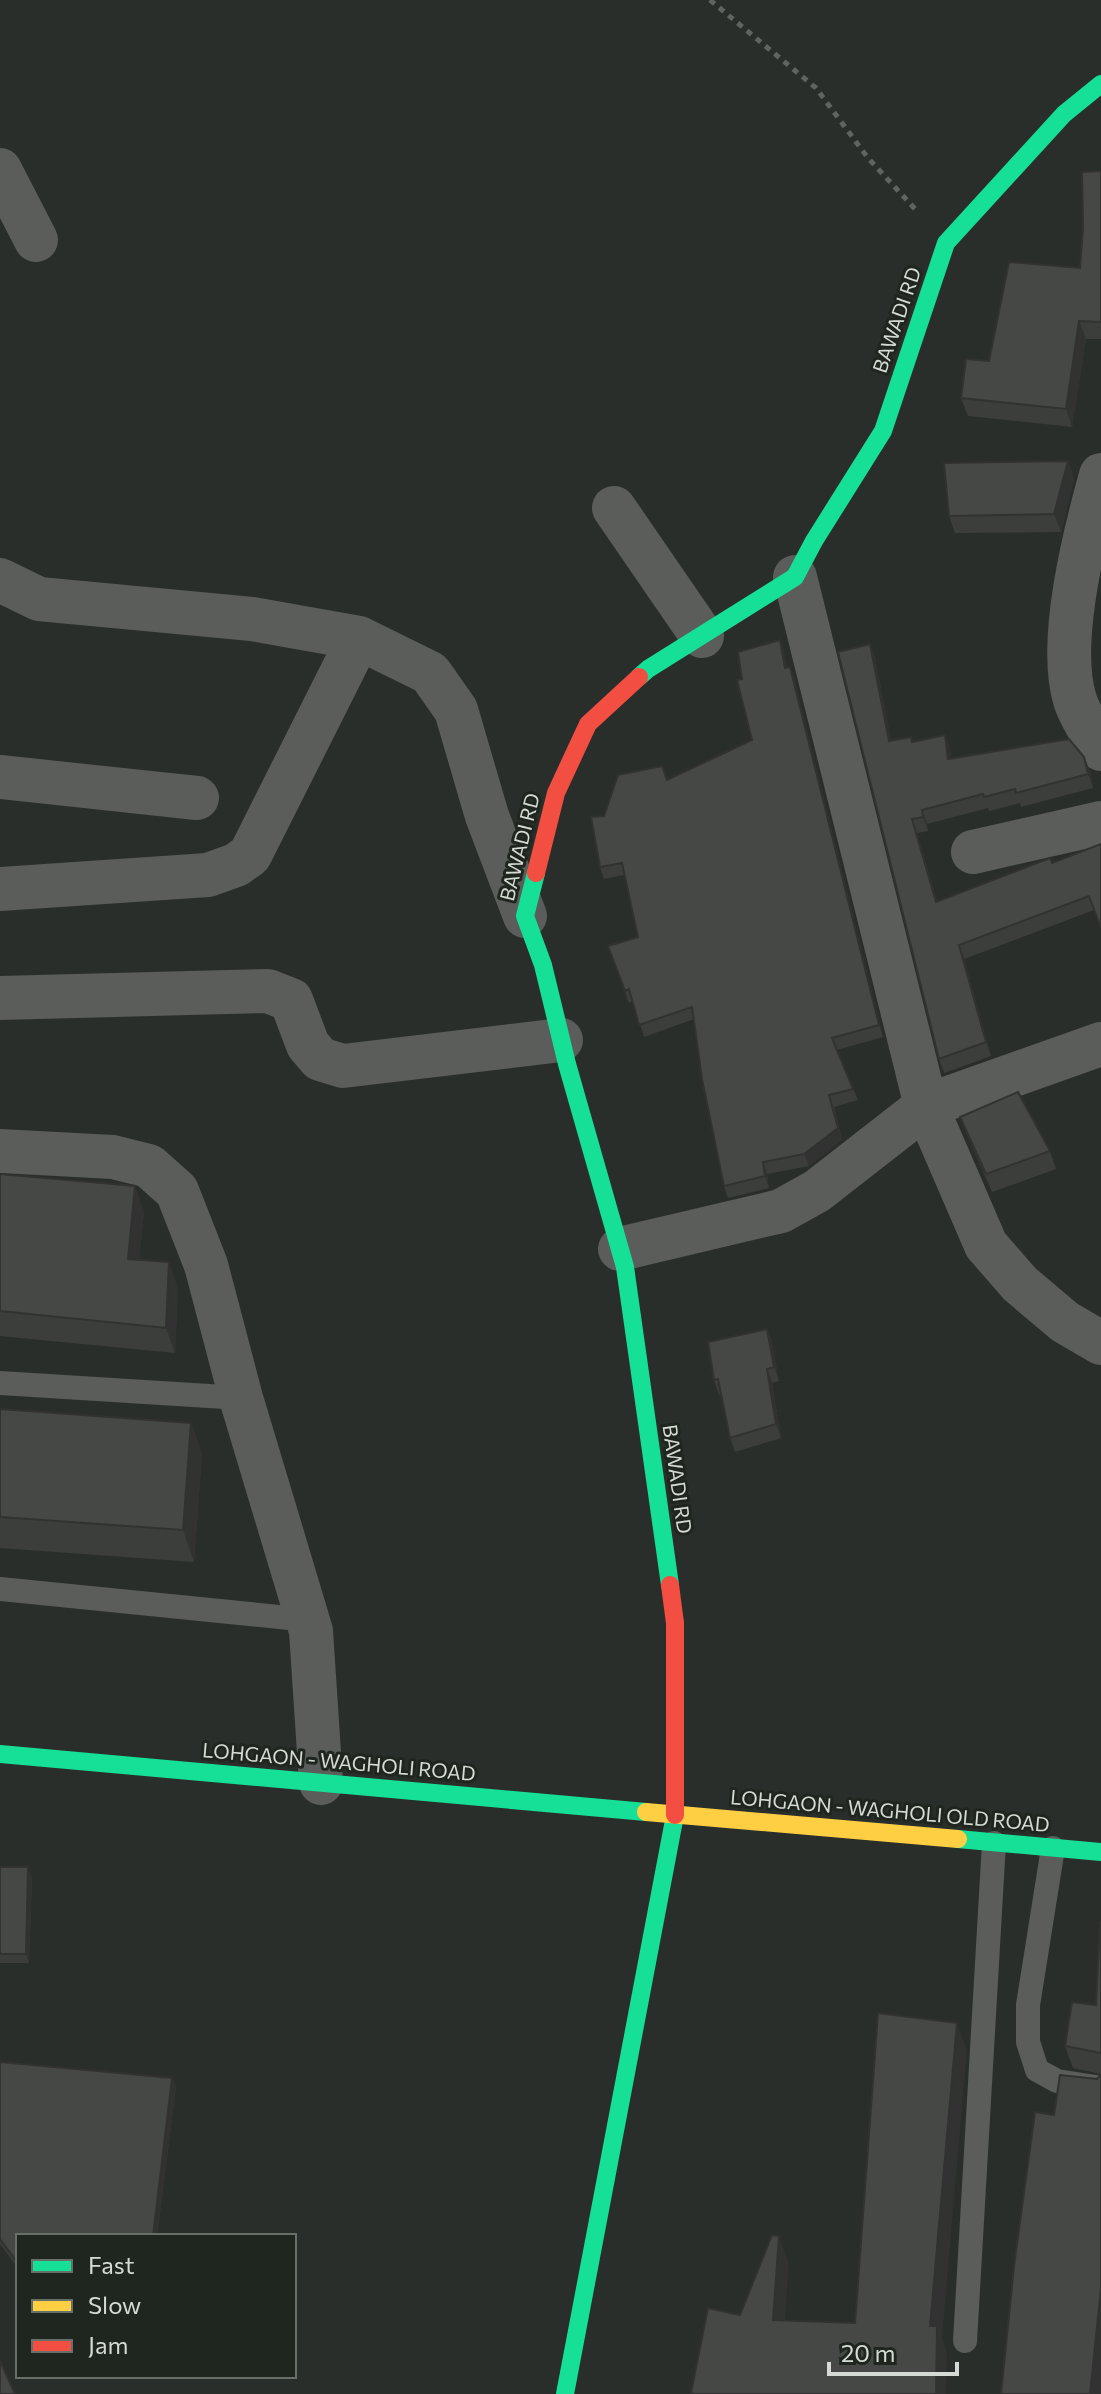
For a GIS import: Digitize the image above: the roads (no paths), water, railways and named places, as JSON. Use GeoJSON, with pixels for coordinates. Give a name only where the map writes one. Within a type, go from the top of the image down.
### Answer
{"type":"FeatureCollection","features":[{"type":"Feature","properties":{"kind":"street","name":"BAWADI RD"},"geometry":{"type":"LineString","coordinates":[[565,2394],[675,1815],[675,1623],[625,1267],[543,965],[525,916],[556,793],[588,724],[648,669],[795,577],[883,431],[946,243],[1064,114],[1101,84]]}},
{"type":"Feature","properties":{"kind":"street"},"geometry":{"type":"LineString","coordinates":[[0,170],[36,240]]}},
{"type":"Feature","properties":{"kind":"street"},"geometry":{"type":"LineString","coordinates":[[1101,475],[1071,613],[1068,658],[1088,699],[1101,749]]}},
{"type":"Feature","properties":{"kind":"street"},"geometry":{"type":"LineString","coordinates":[[614,508],[702,636]]}},
{"type":"Feature","properties":{"kind":"street"},"geometry":{"type":"LineString","coordinates":[[795,577],[926,1106],[986,1245],[1020,1284],[1065,1322],[1101,1343]]}},
{"type":"Feature","properties":{"kind":"street"},"geometry":{"type":"LineString","coordinates":[[0,580],[39,599],[252,619],[359,638],[430,673],[456,710],[487,816],[525,916]]}},
{"type":"Feature","properties":{"kind":"street"},"geometry":{"type":"LineString","coordinates":[[0,889],[208,875],[236,865],[250,855],[359,638]]}},
{"type":"Feature","properties":{"kind":"street"},"geometry":{"type":"LineString","coordinates":[[0,777],[197,798]]}},
{"type":"Feature","properties":{"kind":"street"},"geometry":{"type":"LineString","coordinates":[[973,852],[1101,823]]}},
{"type":"Feature","properties":{"kind":"street"},"geometry":{"type":"LineString","coordinates":[[0,998],[268,991],[291,1000],[308,1045],[320,1059],[343,1066],[561,1040]]}},
{"type":"Feature","properties":{"kind":"street"},"geometry":{"type":"LineString","coordinates":[[620,1249],[781,1211],[817,1191],[926,1106],[1101,1044]]}},
{"type":"Feature","properties":{"kind":"street"},"geometry":{"type":"LineString","coordinates":[[0,1151],[113,1157],[149,1166],[177,1191],[206,1265],[241,1398],[309,1620],[321,1783]]}},
{"type":"Feature","properties":{"kind":"street","name":"LOHGAON - WAGHOLI ROAD"},"geometry":{"type":"LineString","coordinates":[[0,1754],[675,1815]]}},
{"type":"Feature","properties":{"kind":"street","name":"LOHGAON - WAGHOLI OLD ROAD"},"geometry":{"type":"LineString","coordinates":[[675,1815],[1101,1852]]}},
{"type":"Feature","properties":{"kind":"lane"},"geometry":{"type":"LineString","coordinates":[[0,1383],[241,1398]]}},
{"type":"Feature","properties":{"kind":"lane"},"geometry":{"type":"LineString","coordinates":[[0,1589],[309,1620]]}},
{"type":"Feature","properties":{"kind":"lane"},"geometry":{"type":"LineString","coordinates":[[965,2341],[994,1843]]}},
{"type":"Feature","properties":{"kind":"lane"},"geometry":{"type":"LineString","coordinates":[[1053,1848],[1028,2005],[1028,2042],[1037,2070],[1057,2081],[1101,2088]]}}]}
